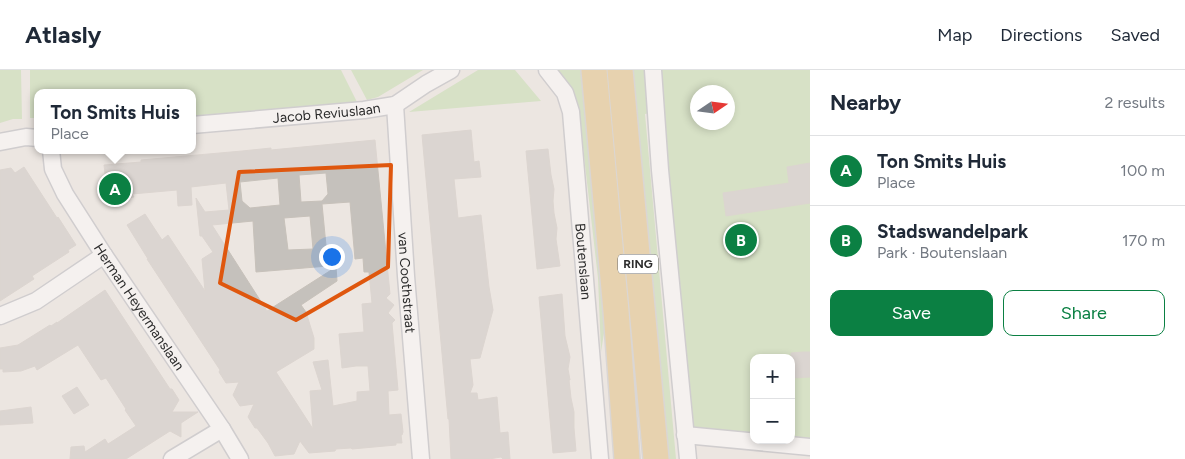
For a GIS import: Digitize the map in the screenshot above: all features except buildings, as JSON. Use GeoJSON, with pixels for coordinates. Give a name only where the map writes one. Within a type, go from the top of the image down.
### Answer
{"type":"FeatureCollection","features":[{"type":"Feature","properties":{"kind":"main road","name":"Boutenslaan"},"geometry":{"type":"LineString","coordinates":[[594,70],[616,310],[627,459]]}},
{"type":"Feature","properties":{"kind":"main road","name":"RING"},"geometry":{"type":"LineString","coordinates":[[620,70],[656,459]]}},
{"type":"Feature","properties":{"kind":"street","name":"Jacob Reviuslaan"},"geometry":{"type":"LineString","coordinates":[[196,125],[364,110],[395,105],[451,70]]}},
{"type":"Feature","properties":{"kind":"street","name":"Boutenslaan"},"geometry":{"type":"LineString","coordinates":[[547,70],[565,92],[571,112],[600,459]]}},
{"type":"Feature","properties":{"kind":"street"},"geometry":{"type":"LineString","coordinates":[[652,70],[688,459]]}},
{"type":"Feature","properties":{"kind":"street","name":"van Coothstraat"},"geometry":{"type":"LineString","coordinates":[[395,105],[406,276],[421,459]]}},
{"type":"Feature","properties":{"kind":"street"},"geometry":{"type":"LineString","coordinates":[[0,142],[26,137],[34,138]]}},
{"type":"Feature","properties":{"kind":"street","name":"Herman Heyermanslaan"},"geometry":{"type":"LineString","coordinates":[[51,154],[53,169],[65,194],[222,429],[240,459]]}},
{"type":"Feature","properties":{"kind":"street"},"geometry":{"type":"LineString","coordinates":[[0,316],[36,301],[104,255]]}},
{"type":"Feature","properties":{"kind":"street"},"geometry":{"type":"LineString","coordinates":[[172,459],[222,429]]}},
{"type":"Feature","properties":{"kind":"street"},"geometry":{"type":"LineString","coordinates":[[685,435],[810,447]]}},
{"type":"Feature","properties":{"kind":"highlighted area"},"geometry":{"type":"Polygon","coordinates":[[[391,165],[388,267],[296,320],[220,283],[239,172],[391,165]]]}},
{"type":"Feature","properties":{"kind":"green space"},"geometry":{"type":"Polygon","coordinates":[[[0,70],[21,70],[22,119],[13,119],[0,123],[0,70]]]}},
{"type":"Feature","properties":{"kind":"green space"},"geometry":{"type":"Polygon","coordinates":[[[30,70],[341,70],[357,102],[196,116],[196,89],[34,89],[34,118],[30,118],[30,70]]]}},
{"type":"Feature","properties":{"kind":"green space"},"geometry":{"type":"Polygon","coordinates":[[[351,70],[423,70],[378,97],[367,100],[351,70]]]}},
{"type":"Feature","properties":{"kind":"green space"},"geometry":{"type":"Polygon","coordinates":[[[478,70],[515,70],[541,101],[409,112],[478,70]]]}},
{"type":"Feature","properties":{"kind":"green space"},"geometry":{"type":"Polygon","coordinates":[[[556,70],[587,70],[609,301],[601,352],[598,278],[578,104],[573,92],[556,70]]]}},
{"type":"Feature","properties":{"kind":"green space"},"geometry":{"type":"Polygon","coordinates":[[[627,70],[647,70],[651,113],[645,114],[676,459],[663,459],[627,70]]]}},
{"type":"Feature","properties":{"kind":"green space"},"geometry":{"type":"Polygon","coordinates":[[[660,70],[810,70],[810,438],[795,436],[795,354],[750,354],[750,433],[685,429],[660,70]]]}},
{"type":"Feature","properties":{"kind":"place","name":"Ton Smits Huis"},"geometry":{"type":"Point","coordinates":[115,189]}},
{"type":"Feature","properties":{"kind":"place","name":"Stadswandelpark"},"geometry":{"type":"Point","coordinates":[741,240]}}]}
